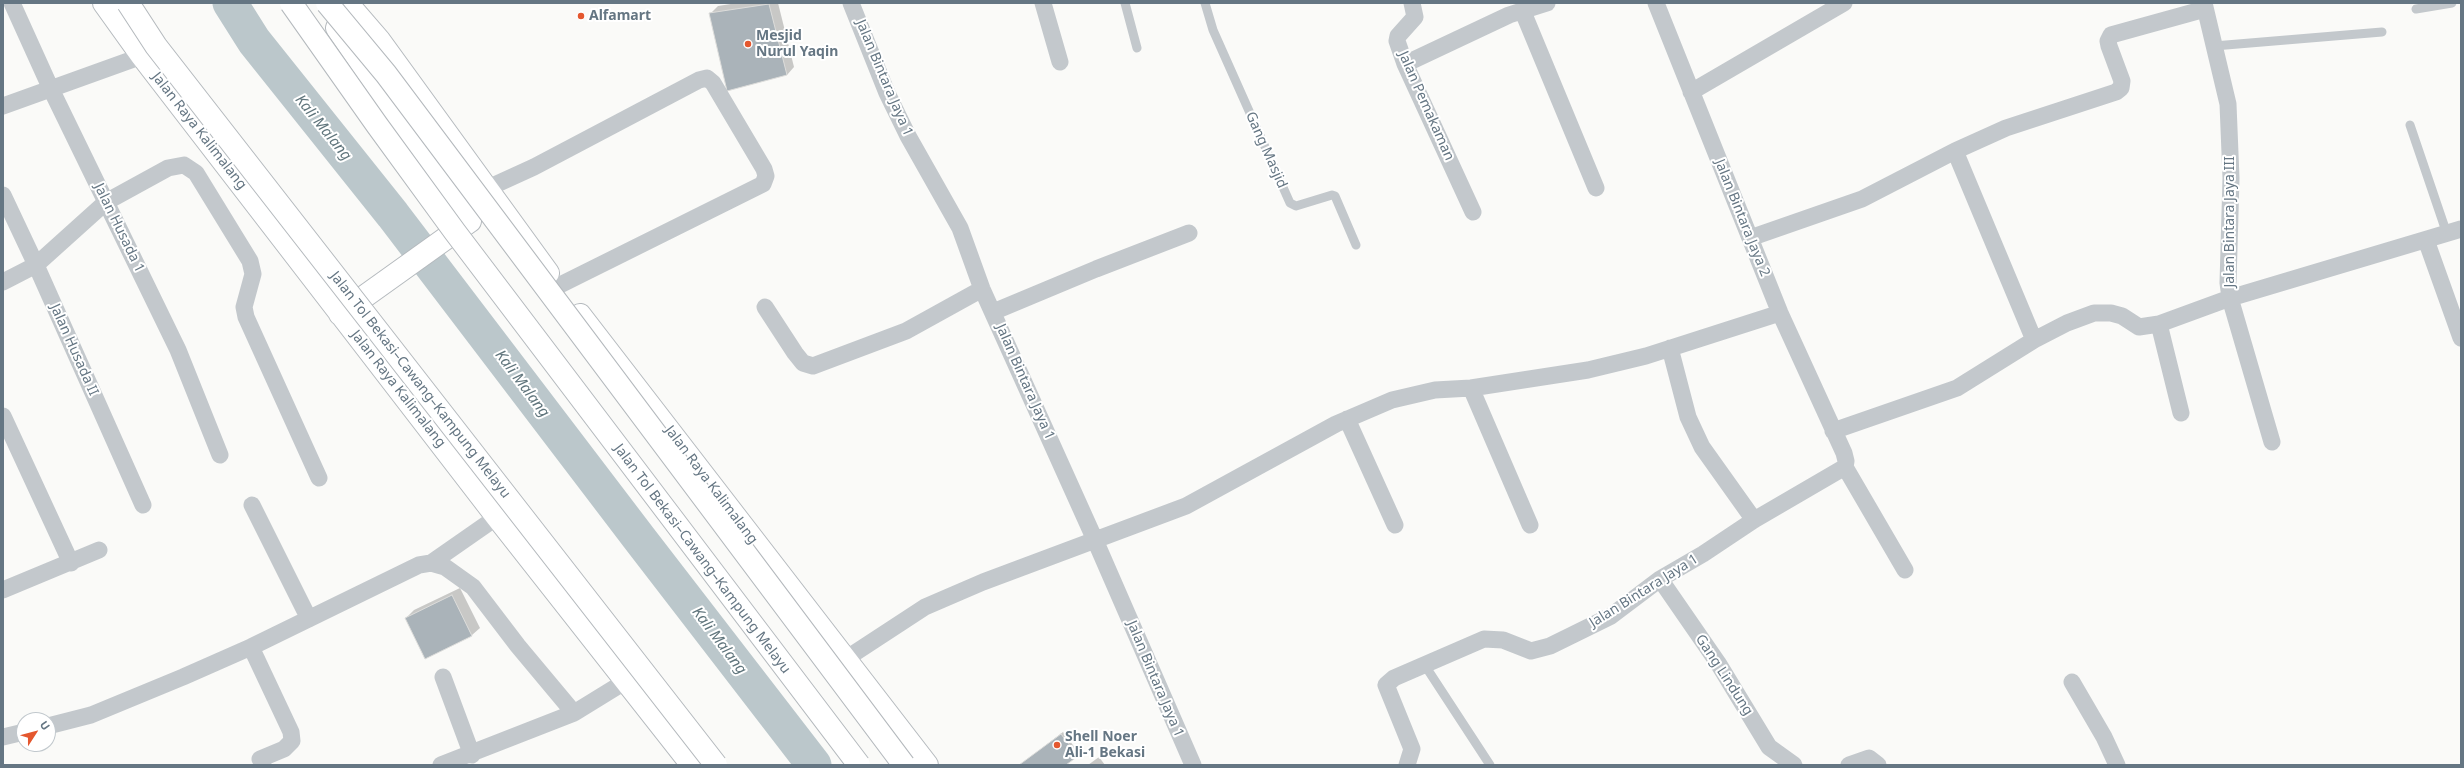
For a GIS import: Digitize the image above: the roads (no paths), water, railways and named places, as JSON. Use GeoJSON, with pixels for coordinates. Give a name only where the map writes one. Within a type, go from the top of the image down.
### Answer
{"type":"FeatureCollection","features":[{"type":"Feature","properties":{"kind":"main road","name":"Jalan Raya Kalimalang"},"geometry":{"type":"LineString","coordinates":[[104,3],[142,56],[340,314],[692,765]]}},
{"type":"Feature","properties":{"kind":"main road","name":"Jalan Tol Bekasi–Cawang–Kampung Melayu"},"geometry":{"type":"LineString","coordinates":[[128,3],[156,46],[716,765]]}},
{"type":"Feature","properties":{"kind":"main road","name":"Jalan Tol Bekasi–Cawang–Kampung Melayu"},"geometry":{"type":"LineString","coordinates":[[291,3],[451,226],[859,765]]}},
{"type":"Feature","properties":{"kind":"main road"},"geometry":{"type":"LineString","coordinates":[[320,3],[470,222]]}},
{"type":"Feature","properties":{"kind":"main road"},"geometry":{"type":"LineString","coordinates":[[327,3],[386,74],[904,765]]}},
{"type":"Feature","properties":{"kind":"main road","name":"Jalan Raya Kalimalang"},"geometry":{"type":"LineString","coordinates":[[347,3],[379,40],[558,286],[844,660],[927,765]]}},
{"type":"Feature","properties":{"kind":"main road"},"geometry":{"type":"LineString","coordinates":[[340,314],[470,222],[493,195]]}},
{"type":"Feature","properties":{"kind":"street","name":"Jalan Husada 1"},"geometry":{"type":"LineString","coordinates":[[12,3],[50,87],[178,350],[220,455]]}},
{"type":"Feature","properties":{"kind":"street","name":"Jalan Bintara Jaya 1"},"geometry":{"type":"LineString","coordinates":[[851,3],[887,93],[904,129],[960,228],[982,289],[1095,540],[1193,765]]}},
{"type":"Feature","properties":{"kind":"street"},"geometry":{"type":"LineString","coordinates":[[1043,3],[1060,62]]}},
{"type":"Feature","properties":{"kind":"street","name":"Jalan Pemakaman"},"geometry":{"type":"LineString","coordinates":[[1412,3],[1415,17],[1398,36],[1397,41],[1405,64],[1473,212]]}},
{"type":"Feature","properties":{"kind":"street"},"geometry":{"type":"LineString","coordinates":[[1405,64],[1509,15],[1524,12],[1547,3]]}},
{"type":"Feature","properties":{"kind":"street","name":"Jalan Bintara Jaya 2"},"geometry":{"type":"LineString","coordinates":[[1656,3],[1780,313],[1833,431]]}},
{"type":"Feature","properties":{"kind":"street"},"geometry":{"type":"LineString","coordinates":[[1691,92],[1844,3]]}},
{"type":"Feature","properties":{"kind":"street"},"geometry":{"type":"LineString","coordinates":[[1750,238],[1862,199],[1956,151],[2006,128],[2116,92],[2121,88],[2122,81],[2109,46],[2108,41],[2111,35],[2205,6]]}},
{"type":"Feature","properties":{"kind":"street","name":"Jalan Bintara Jaya III"},"geometry":{"type":"LineString","coordinates":[[2205,6],[2228,104],[2231,178],[2227,270],[2230,298],[2454,231]]}},
{"type":"Feature","properties":{"kind":"street"},"geometry":{"type":"LineString","coordinates":[[1524,12],[1596,188]]}},
{"type":"Feature","properties":{"kind":"street"},"geometry":{"type":"LineString","coordinates":[[3,106],[50,87],[142,56]]}},
{"type":"Feature","properties":{"kind":"street"},"geometry":{"type":"LineString","coordinates":[[493,195],[534,167],[699,80],[707,78],[713,83],[764,169],[766,176],[763,184],[558,286]]}},
{"type":"Feature","properties":{"kind":"street"},"geometry":{"type":"LineString","coordinates":[[1956,151],[2034,340]]}},
{"type":"Feature","properties":{"kind":"street"},"geometry":{"type":"LineString","coordinates":[[3,282],[36,264],[106,202],[168,168],[184,165],[196,173],[250,261],[253,274],[245,301],[246,317],[319,478]]}},
{"type":"Feature","properties":{"kind":"street","name":"Jalan Husada II"},"geometry":{"type":"LineString","coordinates":[[3,196],[36,264],[143,505]]}},
{"type":"Feature","properties":{"kind":"street"},"geometry":{"type":"LineString","coordinates":[[993,312],[1096,268],[1189,233]]}},
{"type":"Feature","properties":{"kind":"street"},"geometry":{"type":"LineString","coordinates":[[2426,240],[2461,338]]}},
{"type":"Feature","properties":{"kind":"street"},"geometry":{"type":"LineString","coordinates":[[765,307],[803,363],[813,366],[906,331],[982,289]]}},
{"type":"Feature","properties":{"kind":"street"},"geometry":{"type":"LineString","coordinates":[[1905,570],[1845,467],[1846,461],[1844,453],[1833,431],[1957,388],[2034,340],[2067,323],[2094,313],[2111,313],[2122,316],[2139,327],[2159,324],[2230,298],[2272,442]]}},
{"type":"Feature","properties":{"kind":"street"},"geometry":{"type":"LineString","coordinates":[[844,660],[925,607],[983,582],[1186,506],[1346,420],[1392,400],[1435,390],[1471,388],[1588,370],[1646,356],[1780,313]]}},
{"type":"Feature","properties":{"kind":"street"},"geometry":{"type":"LineString","coordinates":[[2159,324],[2181,413]]}},
{"type":"Feature","properties":{"kind":"street"},"geometry":{"type":"LineString","coordinates":[[1670,348],[1688,417],[1702,447],[1754,520]]}},
{"type":"Feature","properties":{"kind":"street"},"geometry":{"type":"LineString","coordinates":[[1471,388],[1530,525]]}},
{"type":"Feature","properties":{"kind":"street"},"geometry":{"type":"LineString","coordinates":[[3,416],[71,563]]}},
{"type":"Feature","properties":{"kind":"street"},"geometry":{"type":"LineString","coordinates":[[1346,420],[1395,524]]}},
{"type":"Feature","properties":{"kind":"street","name":"Jalan Bintara Jaya 1"},"geometry":{"type":"LineString","coordinates":[[1407,765],[1412,749],[1386,685],[1405,672],[1484,639],[1502,640],[1531,651],[1550,646],[1611,616],[1660,579],[1703,554],[1754,520],[1845,467]]}},
{"type":"Feature","properties":{"kind":"street"},"geometry":{"type":"LineString","coordinates":[[252,506],[309,620]]}},
{"type":"Feature","properties":{"kind":"street"},"geometry":{"type":"LineString","coordinates":[[431,563],[497,517]]}},
{"type":"Feature","properties":{"kind":"street"},"geometry":{"type":"LineString","coordinates":[[3,590],[71,563],[99,550]]}},
{"type":"Feature","properties":{"kind":"street"},"geometry":{"type":"LineString","coordinates":[[56,724],[91,715],[251,647],[419,565],[431,563],[445,567],[473,587],[518,646],[574,713]]}},
{"type":"Feature","properties":{"kind":"street","name":"Gang Lindung"},"geometry":{"type":"LineString","coordinates":[[1660,579],[1718,663],[1769,747],[1794,765]]}},
{"type":"Feature","properties":{"kind":"street"},"geometry":{"type":"LineString","coordinates":[[251,647],[291,732],[292,741],[284,749],[260,758],[263,765]]}},
{"type":"Feature","properties":{"kind":"street"},"geometry":{"type":"LineString","coordinates":[[443,677],[472,755]]}},
{"type":"Feature","properties":{"kind":"street"},"geometry":{"type":"LineString","coordinates":[[441,765],[472,755],[574,713],[626,681]]}},
{"type":"Feature","properties":{"kind":"street"},"geometry":{"type":"LineString","coordinates":[[2072,682],[2104,737],[2117,765]]}},
{"type":"Feature","properties":{"kind":"street"},"geometry":{"type":"LineString","coordinates":[[3,737],[16,734]]}},
{"type":"Feature","properties":{"kind":"street"},"geometry":{"type":"LineString","coordinates":[[1849,765],[1862,758],[1869,758],[1878,765]]}},
{"type":"Feature","properties":{"kind":"lane"},"geometry":{"type":"LineString","coordinates":[[1125,3],[1138,48]]}},
{"type":"Feature","properties":{"kind":"lane","name":"Gang Masjid"},"geometry":{"type":"LineString","coordinates":[[1204,3],[1213,30],[1290,203],[1296,206],[1332,195],[1335,196],[1356,245]]}},
{"type":"Feature","properties":{"kind":"lane"},"geometry":{"type":"LineString","coordinates":[[2416,9],[2449,3]]}},
{"type":"Feature","properties":{"kind":"lane"},"geometry":{"type":"LineString","coordinates":[[2214,46],[2382,32]]}},
{"type":"Feature","properties":{"kind":"lane"},"geometry":{"type":"LineString","coordinates":[[2410,125],[2454,231]]}},
{"type":"Feature","properties":{"kind":"lane"},"geometry":{"type":"LineString","coordinates":[[1424,664],[1490,765]]}},
{"type":"Feature","properties":{"kind":"waterway","name":"Kali Malang"},"geometry":{"type":"LineString","coordinates":[[230,3],[254,41],[393,215],[814,765]]}},
{"type":"Feature","properties":{"kind":"place","name":"Alfamart"},"geometry":{"type":"Point","coordinates":[581,16]}},
{"type":"Feature","properties":{"kind":"place","name":"Mesjid Nurul Yaqin"},"geometry":{"type":"Point","coordinates":[748,44]}},
{"type":"Feature","properties":{"kind":"place","name":"Shell Noer Ali-1 Bekasi"},"geometry":{"type":"Point","coordinates":[1057,745]}}]}
